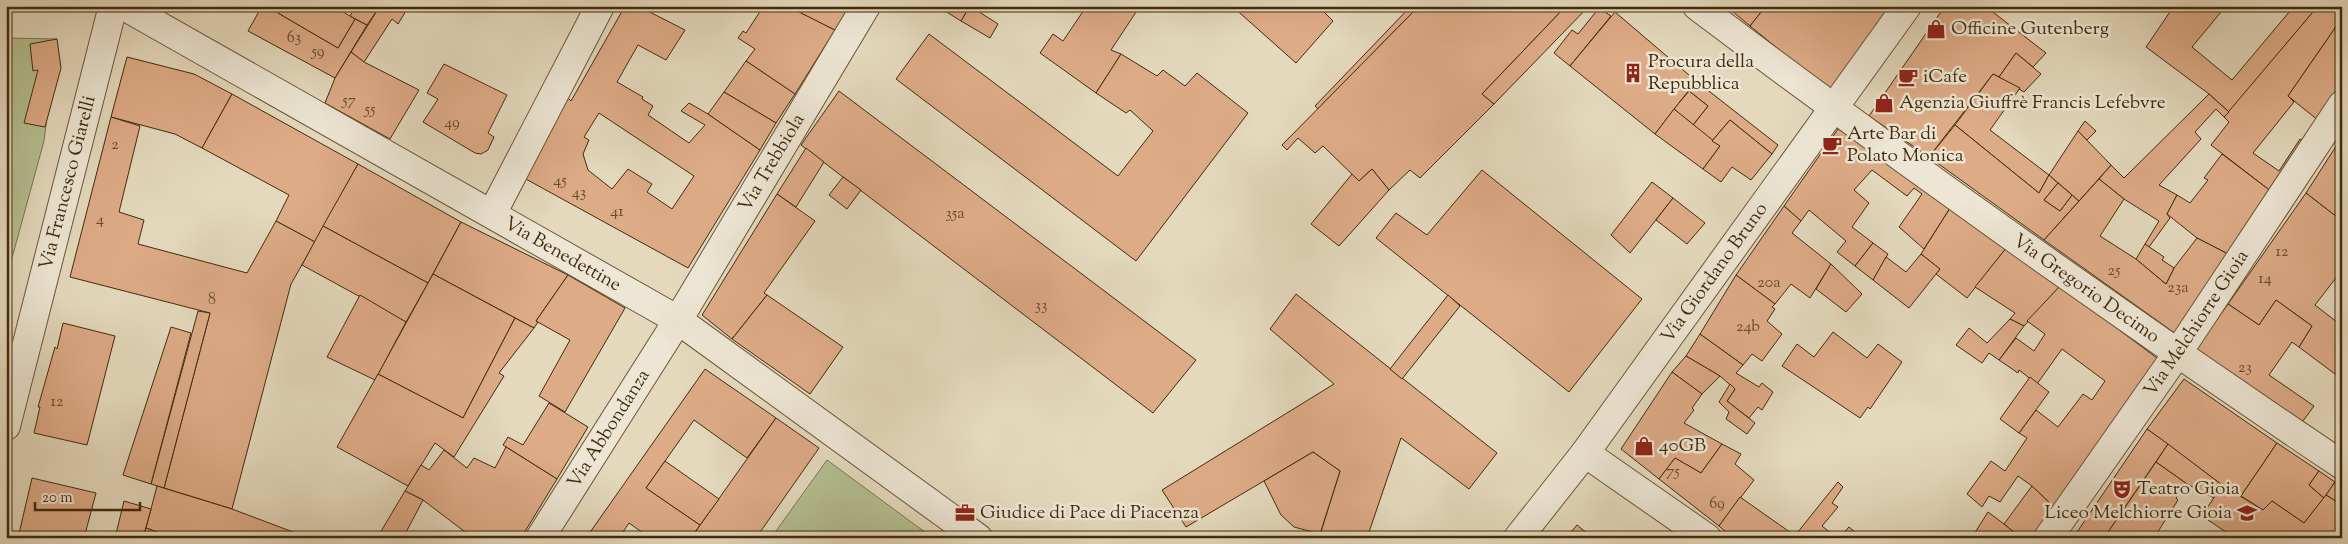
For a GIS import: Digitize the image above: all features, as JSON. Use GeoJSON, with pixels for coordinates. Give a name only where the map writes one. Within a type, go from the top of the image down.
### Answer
{"type":"FeatureCollection","features":[{"type":"Feature","properties":{"kind":"street","name":"Via Francesco Giarelli"},"geometry":{"type":"LineString","coordinates":[[6,426],[15,358],[113,6]]}},
{"type":"Feature","properties":{"kind":"street","name":"Via Benedettine"},"geometry":{"type":"LineString","coordinates":[[124,6],[678,320],[978,538]]}},
{"type":"Feature","properties":{"kind":"street"},"geometry":{"type":"LineString","coordinates":[[492,214],[600,6]]}},
{"type":"Feature","properties":{"kind":"street","name":"Via Trebbiola"},"geometry":{"type":"LineString","coordinates":[[678,320],[866,6]]}},
{"type":"Feature","properties":{"kind":"street","name":"Via Gregorio Decimo"},"geometry":{"type":"LineString","coordinates":[[1697,6],[1834,110],[2177,354],[2342,465]]}},
{"type":"Feature","properties":{"kind":"street","name":"Via Giordano Bruno"},"geometry":{"type":"LineString","coordinates":[[1518,538],[1585,453],[1834,110],[1907,6]]}},
{"type":"Feature","properties":{"kind":"street","name":"Via Melchiorre Gioia"},"geometry":{"type":"LineString","coordinates":[[2048,538],[2177,354],[2342,105]]}},
{"type":"Feature","properties":{"kind":"street","name":"Via Abbondanza"},"geometry":{"type":"LineString","coordinates":[[540,538],[678,320]]}},
{"type":"Feature","properties":{"kind":"street"},"geometry":{"type":"LineString","coordinates":[[1585,453],[1707,538]]}},
{"type":"Feature","properties":{"kind":"green space"},"geometry":{"type":"Polygon","coordinates":[[[6,38],[57,39],[44,141],[6,280],[6,38]]]}},
{"type":"Feature","properties":{"kind":"green space"},"geometry":{"type":"Polygon","coordinates":[[[827,460],[933,538],[771,538],[827,460]]]}},
{"type":"Feature","properties":{"kind":"building"},"geometry":{"type":"Polygon","coordinates":[[[262,6],[281,6],[278,13],[338,48],[355,19],[367,25],[335,78],[248,31],[262,6]]]}},
{"type":"Feature","properties":{"kind":"building"},"geometry":{"type":"Polygon","coordinates":[[[281,6],[333,6],[355,19],[338,48],[278,13],[281,6]]]}},
{"type":"Feature","properties":{"kind":"building"},"geometry":{"type":"Polygon","coordinates":[[[356,6],[380,6],[367,25],[350,16],[356,6]]]}},
{"type":"Feature","properties":{"kind":"building"},"geometry":{"type":"Polygon","coordinates":[[[380,6],[409,6],[398,24],[392,19],[364,62],[351,52],[380,6]]]}},
{"type":"Feature","properties":{"kind":"building"},"geometry":{"type":"Polygon","coordinates":[[[625,6],[638,6],[685,30],[666,60],[638,45],[617,82],[643,97],[642,99],[653,106],[648,115],[689,143],[705,125],[681,111],[689,103],[760,150],[688,268],[524,178],[567,97],[571,101],[625,6]],[[599,113],[584,137],[589,140],[583,154],[588,170],[612,189],[628,169],[652,184],[647,192],[672,209],[694,176],[599,113]]]}},
{"type":"Feature","properties":{"kind":"building"},"geometry":{"type":"Polygon","coordinates":[[[757,6],[788,6],[835,30],[795,94],[746,61],[755,49],[738,38],[743,31],[746,33],[761,10],[757,6]]]}},
{"type":"Feature","properties":{"kind":"building"},"geometry":{"type":"Polygon","coordinates":[[[843,6],[848,10],[835,30],[789,7],[843,6]]]}},
{"type":"Feature","properties":{"kind":"building"},"geometry":{"type":"Polygon","coordinates":[[[937,6],[970,6],[961,21],[937,6]]]}},
{"type":"Feature","properties":{"kind":"building"},"geometry":{"type":"Polygon","coordinates":[[[970,6],[998,24],[990,38],[961,21],[970,6]]]}},
{"type":"Feature","properties":{"kind":"building"},"geometry":{"type":"Polygon","coordinates":[[[1077,6],[1140,6],[1111,50],[1121,54],[1096,93],[1040,53],[1053,34],[1063,41],[1084,10],[1077,6]]]}},
{"type":"Feature","properties":{"kind":"building"},"geometry":{"type":"Polygon","coordinates":[[[1232,6],[1318,6],[1333,21],[1296,63],[1232,6]]]}},
{"type":"Feature","properties":{"kind":"building"},"geometry":{"type":"Polygon","coordinates":[[[1411,6],[1419,6],[1318,109],[1315,106],[1411,6]]]}},
{"type":"Feature","properties":{"kind":"building"},"geometry":{"type":"Polygon","coordinates":[[[1419,6],[1566,6],[1482,94],[1494,104],[1420,178],[1410,170],[1389,190],[1372,169],[1359,181],[1323,146],[1315,153],[1298,138],[1287,150],[1282,145],[1419,6]]]}},
{"type":"Feature","properties":{"kind":"building"},"geometry":{"type":"Polygon","coordinates":[[[1566,6],[1589,6],[1494,104],[1482,94],[1566,6]]]}},
{"type":"Feature","properties":{"kind":"building"},"geometry":{"type":"Polygon","coordinates":[[[1726,6],[1766,6],[1750,26],[1726,6]]]}},
{"type":"Feature","properties":{"kind":"building"},"geometry":{"type":"Polygon","coordinates":[[[1766,6],[1891,6],[1831,92],[1750,26],[1766,6]]]}},
{"type":"Feature","properties":{"kind":"building"},"geometry":{"type":"Polygon","coordinates":[[[1945,6],[1985,6],[2046,53],[2033,67],[2016,53],[1999,77],[1993,74],[1929,157],[1869,116],[1945,6]]]}},
{"type":"Feature","properties":{"kind":"building"},"geometry":{"type":"Polygon","coordinates":[[[1985,6],[1995,6],[1992,12],[1985,6]]]}},
{"type":"Feature","properties":{"kind":"building"},"geometry":{"type":"Polygon","coordinates":[[[2174,6],[2226,6],[2192,47],[2232,80],[2290,11],[2285,6],[2318,6],[2229,112],[2209,94],[2146,47],[2174,6]]]}},
{"type":"Feature","properties":{"kind":"building"},"geometry":{"type":"Polygon","coordinates":[[[2318,6],[2342,6],[2342,18],[2288,96],[2294,102],[2253,153],[2279,171],[2300,139],[2306,142],[2272,192],[2211,145],[2229,122],[2224,117],[2318,6]]]}},
{"type":"Feature","properties":{"kind":"building"},"geometry":{"type":"Polygon","coordinates":[[[1599,8],[1611,16],[1570,66],[1554,53],[1572,30],[1578,34],[1599,8]]]}},
{"type":"Feature","properties":{"kind":"building","name":"Procura della Repubblica"},"geometry":{"type":"Polygon","coordinates":[[[1615,12],[1696,81],[1655,134],[1570,66],[1615,12]]]}},
{"type":"Feature","properties":{"kind":"building"},"geometry":{"type":"Polygon","coordinates":[[[2342,18],[2342,87],[2319,121],[2288,96],[2342,18]]]}},
{"type":"Feature","properties":{"kind":"building"},"geometry":{"type":"Polygon","coordinates":[[[929,34],[1118,176],[1153,131],[1130,110],[1126,113],[1096,93],[1121,54],[1157,76],[1163,70],[1185,86],[1197,73],[1248,113],[1136,261],[896,79],[929,34]]]}},
{"type":"Feature","properties":{"kind":"building"},"geometry":{"type":"Polygon","coordinates":[[[57,39],[61,68],[45,127],[24,123],[38,70],[33,71],[30,44],[57,39]]]}},
{"type":"Feature","properties":{"kind":"building"},"geometry":{"type":"Polygon","coordinates":[[[351,52],[364,62],[419,90],[390,139],[325,103],[335,78],[351,52]]]}},
{"type":"Feature","properties":{"kind":"building"},"geometry":{"type":"Polygon","coordinates":[[[2016,53],[2041,74],[2024,92],[1999,77],[2016,53]]]}},
{"type":"Feature","properties":{"kind":"building"},"geometry":{"type":"Polygon","coordinates":[[[127,57],[194,74],[232,94],[202,148],[175,134],[111,117],[127,57]]]}},
{"type":"Feature","properties":{"kind":"building"},"geometry":{"type":"Polygon","coordinates":[[[746,61],[795,94],[776,123],[724,92],[746,61]]]}},
{"type":"Feature","properties":{"kind":"building"},"geometry":{"type":"Polygon","coordinates":[[[444,64],[507,95],[488,133],[494,137],[488,150],[481,154],[475,153],[423,122],[438,99],[427,93],[444,64]]]}},
{"type":"Feature","properties":{"kind":"building"},"geometry":{"type":"Polygon","coordinates":[[[1993,74],[2020,88],[1990,130],[2049,175],[2039,193],[1955,125],[1993,74]]]}},
{"type":"Feature","properties":{"kind":"building"},"geometry":{"type":"Polygon","coordinates":[[[1696,81],[1778,145],[1772,154],[1730,120],[1712,141],[1693,125],[1708,106],[1689,91],[1696,81]]]}},
{"type":"Feature","properties":{"kind":"building"},"geometry":{"type":"Polygon","coordinates":[[[839,91],[1196,360],[1153,413],[801,145],[839,91]]]}},
{"type":"Feature","properties":{"kind":"building"},"geometry":{"type":"Polygon","coordinates":[[[1689,91],[1708,106],[1693,125],[1674,109],[1689,91]]]}},
{"type":"Feature","properties":{"kind":"building"},"geometry":{"type":"Polygon","coordinates":[[[724,92],[776,123],[760,150],[708,114],[724,92]]]}},
{"type":"Feature","properties":{"kind":"building"},"geometry":{"type":"Polygon","coordinates":[[[232,94],[358,164],[315,242],[276,221],[289,195],[202,148],[232,94]]]}},
{"type":"Feature","properties":{"kind":"building"},"geometry":{"type":"Polygon","coordinates":[[[2209,94],[2229,112],[2224,117],[2216,109],[2195,132],[2201,139],[2159,185],[2177,195],[2167,214],[2170,218],[2149,247],[2145,244],[2159,221],[2124,199],[2099,179],[2111,165],[2124,178],[2209,94]]]}},
{"type":"Feature","properties":{"kind":"building"},"geometry":{"type":"Polygon","coordinates":[[[1674,109],[1720,146],[1703,169],[1655,134],[1674,109]]]}},
{"type":"Feature","properties":{"kind":"building"},"geometry":{"type":"Polygon","coordinates":[[[111,117],[140,126],[119,212],[144,220],[138,244],[247,273],[276,221],[315,242],[291,284],[232,509],[164,488],[210,313],[70,277],[111,117]]]}},
{"type":"Feature","properties":{"kind":"building"},"geometry":{"type":"Polygon","coordinates":[[[1730,120],[1772,154],[1751,180],[1732,167],[1721,182],[1703,169],[1720,146],[1712,141],[1730,120]]]}},
{"type":"Feature","properties":{"kind":"building"},"geometry":{"type":"Polygon","coordinates":[[[2085,121],[2096,131],[2087,140],[2078,131],[2085,121]]]}},
{"type":"Feature","properties":{"kind":"building"},"geometry":{"type":"Polygon","coordinates":[[[1955,125],[2039,193],[2049,175],[2058,183],[2044,200],[2060,211],[2072,195],[2079,201],[2044,240],[1929,157],[1955,125]]]}},
{"type":"Feature","properties":{"kind":"building"},"geometry":{"type":"Polygon","coordinates":[[[1838,129],[1882,152],[1952,205],[1924,249],[1899,227],[1922,194],[1914,188],[1907,196],[1872,170],[1854,190],[1869,203],[1852,227],[1873,243],[1855,266],[1837,252],[1846,241],[1809,210],[1801,221],[1784,206],[1838,129]]]}},
{"type":"Feature","properties":{"kind":"building"},"geometry":{"type":"Polygon","coordinates":[[[2078,131],[2111,165],[2079,201],[2049,175],[2078,131]]]}},
{"type":"Feature","properties":{"kind":"building"},"geometry":{"type":"Polygon","coordinates":[[[2342,137],[2342,221],[2306,193],[2342,137]]]}},
{"type":"Feature","properties":{"kind":"building"},"geometry":{"type":"Polygon","coordinates":[[[806,148],[824,162],[796,207],[777,194],[806,148]]]}},
{"type":"Feature","properties":{"kind":"building"},"geometry":{"type":"Polygon","coordinates":[[[2222,154],[2272,192],[2230,255],[2197,238],[2167,214],[2177,195],[2190,203],[2208,180],[2204,178],[2222,154]]]}},
{"type":"Feature","properties":{"kind":"building"},"geometry":{"type":"Polygon","coordinates":[[[358,164],[461,222],[428,283],[323,226],[358,164]]]}},
{"type":"Feature","properties":{"kind":"building"},"geometry":{"type":"Polygon","coordinates":[[[1372,169],[1389,190],[1339,246],[1311,224],[1352,174],[1359,181],[1372,169]]]}},
{"type":"Feature","properties":{"kind":"building"},"geometry":{"type":"Polygon","coordinates":[[[1482,170],[1642,299],[1569,392],[1376,238],[1396,213],[1427,235],[1482,170]]]}},
{"type":"Feature","properties":{"kind":"building"},"geometry":{"type":"Polygon","coordinates":[[[843,177],[861,190],[847,209],[829,195],[843,177]]]}},
{"type":"Feature","properties":{"kind":"building"},"geometry":{"type":"Polygon","coordinates":[[[2099,179],[2124,199],[2100,236],[2136,259],[2166,284],[2174,268],[2197,238],[2230,255],[2176,334],[2044,240],[2099,179]]]}},
{"type":"Feature","properties":{"kind":"building"},"geometry":{"type":"Polygon","coordinates":[[[1652,182],[1673,198],[1630,253],[1611,235],[1652,182]]]}},
{"type":"Feature","properties":{"kind":"building"},"geometry":{"type":"Polygon","coordinates":[[[2058,183],[2072,195],[2060,211],[2044,200],[2058,183]]]}},
{"type":"Feature","properties":{"kind":"building"},"geometry":{"type":"Polygon","coordinates":[[[2306,193],[2342,221],[2342,270],[2315,305],[2342,326],[2342,365],[2335,374],[2299,347],[2312,326],[2276,300],[2259,325],[2228,304],[2306,193]]]}},
{"type":"Feature","properties":{"kind":"building"},"geometry":{"type":"Polygon","coordinates":[[[777,194],[815,221],[764,293],[767,295],[732,339],[702,315],[777,194]]]}},
{"type":"Feature","properties":{"kind":"building"},"geometry":{"type":"Polygon","coordinates":[[[1673,198],[1705,223],[1687,244],[1656,220],[1673,198]]]}},
{"type":"Feature","properties":{"kind":"building"},"geometry":{"type":"Polygon","coordinates":[[[1952,205],[2007,247],[1967,298],[1936,274],[1940,269],[1921,254],[1952,205]]]}},
{"type":"Feature","properties":{"kind":"building"},"geometry":{"type":"Polygon","coordinates":[[[1784,206],[1801,221],[1792,233],[1831,264],[1810,298],[1791,284],[1775,304],[1736,275],[1784,206]]]}},
{"type":"Feature","properties":{"kind":"building"},"geometry":{"type":"Polygon","coordinates":[[[461,222],[568,275],[536,321],[538,322],[534,328],[433,274],[461,222]]]}},
{"type":"Feature","properties":{"kind":"building"},"geometry":{"type":"Polygon","coordinates":[[[323,226],[428,283],[406,322],[302,265],[323,226]]]}},
{"type":"Feature","properties":{"kind":"building"},"geometry":{"type":"Polygon","coordinates":[[[1873,243],[1888,254],[1873,280],[1855,266],[1873,243]]]}},
{"type":"Feature","properties":{"kind":"building"},"geometry":{"type":"Polygon","coordinates":[[[2145,244],[2164,257],[2162,260],[2174,268],[2166,284],[2136,259],[2145,244]]]}},
{"type":"Feature","properties":{"kind":"building"},"geometry":{"type":"Polygon","coordinates":[[[2007,247],[2060,286],[2024,326],[2010,319],[2015,313],[1975,287],[2007,247]]]}},
{"type":"Feature","properties":{"kind":"building"},"geometry":{"type":"Polygon","coordinates":[[[1921,254],[1940,269],[1909,308],[1873,280],[1886,257],[1906,272],[1921,254]]]}},
{"type":"Feature","properties":{"kind":"building"},"geometry":{"type":"Polygon","coordinates":[[[1831,264],[1862,294],[1846,312],[1816,289],[1831,264]]]}},
{"type":"Feature","properties":{"kind":"building"},"geometry":{"type":"Polygon","coordinates":[[[433,274],[515,318],[463,418],[378,374],[433,274]]]}},
{"type":"Feature","properties":{"kind":"building"},"geometry":{"type":"Polygon","coordinates":[[[568,275],[625,308],[565,412],[539,396],[570,340],[536,321],[568,275]]]}},
{"type":"Feature","properties":{"kind":"building"},"geometry":{"type":"Polygon","coordinates":[[[1736,275],[1775,304],[1772,307],[1775,309],[1767,321],[1782,334],[1762,361],[1752,354],[1743,365],[1700,334],[1736,275]]]}},
{"type":"Feature","properties":{"kind":"building"},"geometry":{"type":"Polygon","coordinates":[[[2060,286],[2161,361],[2060,513],[2032,486],[2018,476],[2000,502],[1989,496],[1982,507],[1967,494],[1991,461],[2005,471],[2027,438],[2019,433],[2036,410],[2058,427],[2083,394],[2092,400],[2105,381],[2062,349],[2037,384],[2019,370],[2018,373],[1999,360],[2016,338],[2034,351],[2045,334],[2027,321],[2060,286]]]}},
{"type":"Feature","properties":{"kind":"building"},"geometry":{"type":"Polygon","coordinates":[[[1296,294],[1497,453],[1469,489],[1401,438],[1367,538],[1319,538],[1340,471],[1313,452],[1186,527],[1162,490],[1334,384],[1270,329],[1296,294]]]}},
{"type":"Feature","properties":{"kind":"building"},"geometry":{"type":"Polygon","coordinates":[[[360,295],[406,322],[375,380],[327,357],[360,295]]]}},
{"type":"Feature","properties":{"kind":"building"},"geometry":{"type":"Polygon","coordinates":[[[767,295],[843,347],[810,394],[732,339],[767,295]]]}},
{"type":"Feature","properties":{"kind":"building"},"geometry":{"type":"Polygon","coordinates":[[[1448,295],[1460,306],[1402,379],[1390,369],[1448,295]]]}},
{"type":"Feature","properties":{"kind":"building"},"geometry":{"type":"Polygon","coordinates":[[[2276,300],[2312,326],[2299,347],[2292,342],[2269,375],[2314,406],[2300,425],[2194,352],[2228,304],[2259,325],[2276,300]]]}},
{"type":"Feature","properties":{"kind":"building"},"geometry":{"type":"Polygon","coordinates":[[[198,311],[210,313],[164,488],[151,484],[198,311]]]}},
{"type":"Feature","properties":{"kind":"building"},"geometry":{"type":"Polygon","coordinates":[[[515,318],[534,328],[499,373],[504,376],[454,457],[435,443],[408,486],[337,447],[378,374],[463,418],[515,318]]]}},
{"type":"Feature","properties":{"kind":"building"},"geometry":{"type":"Polygon","coordinates":[[[2010,319],[2024,326],[1999,360],[1989,353],[1982,363],[1956,345],[1969,328],[1987,343],[2010,319]]]}},
{"type":"Feature","properties":{"kind":"building"},"geometry":{"type":"Polygon","coordinates":[[[63,323],[115,336],[87,445],[34,433],[40,407],[38,407],[55,347],[57,349],[63,323]]]}},
{"type":"Feature","properties":{"kind":"building"},"geometry":{"type":"Polygon","coordinates":[[[171,327],[191,333],[151,484],[123,475],[171,327]]]}},
{"type":"Feature","properties":{"kind":"building"},"geometry":{"type":"Polygon","coordinates":[[[1833,332],[1867,358],[1878,344],[1902,362],[1870,409],[1868,407],[1860,418],[1782,366],[1797,344],[1814,357],[1833,332]]]}},
{"type":"Feature","properties":{"kind":"building"},"geometry":{"type":"Polygon","coordinates":[[[1700,334],[1743,365],[1736,373],[1759,387],[1762,383],[1773,392],[1762,410],[1758,407],[1749,418],[1727,401],[1735,389],[1720,376],[1686,356],[1700,334]]]}},
{"type":"Feature","properties":{"kind":"building"},"geometry":{"type":"Polygon","coordinates":[[[1686,356],[1720,376],[1702,394],[1672,372],[1686,356]]]}},
{"type":"Feature","properties":{"kind":"building"},"geometry":{"type":"Polygon","coordinates":[[[705,369],[776,418],[747,458],[694,420],[646,488],[700,525],[691,538],[650,538],[629,523],[619,538],[586,538],[705,369]]]}},
{"type":"Feature","properties":{"kind":"building"},"geometry":{"type":"Polygon","coordinates":[[[1672,372],[1702,394],[1692,408],[1694,410],[1684,423],[1722,444],[1701,473],[1675,458],[1659,479],[1621,449],[1672,372]]]}},
{"type":"Feature","properties":{"kind":"building"},"geometry":{"type":"Polygon","coordinates":[[[2030,377],[2049,392],[2019,433],[2000,419],[2030,377]]]}},
{"type":"Feature","properties":{"kind":"building"},"geometry":{"type":"Polygon","coordinates":[[[2184,379],[2277,443],[2241,496],[2222,485],[2147,429],[2184,379]]]}},
{"type":"Feature","properties":{"kind":"building"},"geometry":{"type":"Polygon","coordinates":[[[1730,384],[1735,389],[1727,401],[1755,423],[1747,434],[1726,419],[1729,412],[1719,402],[1730,384]]]}},
{"type":"Feature","properties":{"kind":"building"},"geometry":{"type":"Polygon","coordinates":[[[549,403],[588,427],[557,479],[503,445],[508,437],[523,445],[549,403]]]}},
{"type":"Feature","properties":{"kind":"building"},"geometry":{"type":"Polygon","coordinates":[[[776,418],[819,448],[756,538],[691,538],[776,418]]]}},
{"type":"Feature","properties":{"kind":"building"},"geometry":{"type":"Polygon","coordinates":[[[2147,429],[2168,444],[2104,538],[2073,538],[2147,429]]]}},
{"type":"Feature","properties":{"kind":"building"},"geometry":{"type":"Polygon","coordinates":[[[2277,443],[2319,471],[2309,485],[2324,498],[2304,523],[2272,501],[2263,510],[2241,496],[2277,443]]]}},
{"type":"Feature","properties":{"kind":"building"},"geometry":{"type":"Polygon","coordinates":[[[1722,444],[1741,454],[1735,464],[1754,480],[1719,526],[1659,479],[1675,458],[1701,473],[1722,444]]]}},
{"type":"Feature","properties":{"kind":"building"},"geometry":{"type":"Polygon","coordinates":[[[2168,444],[2222,485],[2214,498],[2187,484],[2156,462],[2168,444]]]}},
{"type":"Feature","properties":{"kind":"building"},"geometry":{"type":"Polygon","coordinates":[[[506,447],[557,479],[521,538],[473,538],[423,500],[405,491],[421,465],[429,470],[444,450],[467,468],[474,458],[495,468],[506,447]]]}},
{"type":"Feature","properties":{"kind":"building"},"geometry":{"type":"Polygon","coordinates":[[[1313,452],[1340,471],[1320,534],[1294,527],[1281,515],[1264,481],[1313,452]]]}},
{"type":"Feature","properties":{"kind":"building"},"geometry":{"type":"Polygon","coordinates":[[[665,461],[719,499],[700,525],[646,488],[665,461]]]}},
{"type":"Feature","properties":{"kind":"building"},"geometry":{"type":"Polygon","coordinates":[[[2156,462],[2187,484],[2176,498],[2178,500],[2154,538],[2104,538],[2156,462]]]}},
{"type":"Feature","properties":{"kind":"building"},"geometry":{"type":"Polygon","coordinates":[[[2319,471],[2335,482],[2324,498],[2309,485],[2319,471]]]}},
{"type":"Feature","properties":{"kind":"building"},"geometry":{"type":"Polygon","coordinates":[[[32,478],[96,493],[84,538],[18,538],[32,478]]]}},
{"type":"Feature","properties":{"kind":"building"},"geometry":{"type":"Polygon","coordinates":[[[1838,482],[1843,487],[1832,503],[1838,507],[1822,526],[1837,538],[1793,538],[1838,482]]]}},
{"type":"Feature","properties":{"kind":"building"},"geometry":{"type":"Polygon","coordinates":[[[2335,482],[2342,487],[2342,505],[2326,495],[2335,482]]]}},
{"type":"Feature","properties":{"kind":"building","name":"Liceo Melchiorre Gioia"},"geometry":{"type":"Polygon","coordinates":[[[2222,485],[2263,510],[2272,501],[2304,523],[2326,495],[2342,505],[2342,538],[2235,538],[2202,516],[2222,485]]]}},
{"type":"Feature","properties":{"kind":"building"},"geometry":{"type":"Polygon","coordinates":[[[157,486],[232,509],[293,532],[291,538],[174,538],[146,528],[157,486]]]}},
{"type":"Feature","properties":{"kind":"building"},"geometry":{"type":"Polygon","coordinates":[[[2032,486],[2060,513],[2038,538],[2021,538],[2004,524],[2032,486]]]}},
{"type":"Feature","properties":{"kind":"building"},"geometry":{"type":"Polygon","coordinates":[[[405,491],[423,500],[403,538],[377,538],[405,491]]]}},
{"type":"Feature","properties":{"kind":"building"},"geometry":{"type":"Polygon","coordinates":[[[1740,497],[1794,535],[1793,538],[1733,538],[1719,526],[1740,497]]]}},
{"type":"Feature","properties":{"kind":"building"},"geometry":{"type":"Polygon","coordinates":[[[124,501],[151,509],[143,538],[115,538],[124,501]]]}},
{"type":"Feature","properties":{"kind":"building"},"geometry":{"type":"Polygon","coordinates":[[[1988,512],[2021,538],[1979,538],[1974,534],[1988,512]]]}},
{"type":"Feature","properties":{"kind":"building"},"geometry":{"type":"Polygon","coordinates":[[[1577,525],[1593,538],[1566,538],[1577,525]]]}},
{"type":"Feature","properties":{"kind":"building"},"geometry":{"type":"Polygon","coordinates":[[[1849,527],[1862,538],[1839,538],[1849,527]]]}},
{"type":"Feature","properties":{"kind":"building"},"geometry":{"type":"Polygon","coordinates":[[[146,528],[174,538],[143,538],[146,528]]]}},
{"type":"Feature","properties":{"kind":"place","name":"Officine Gutenberg"},"geometry":{"type":"Point","coordinates":[1936,29]}},
{"type":"Feature","properties":{"kind":"place","name":"Procura della Repubblica"},"geometry":{"type":"Point","coordinates":[1633,73]}},
{"type":"Feature","properties":{"kind":"place","name":"iCafe"},"geometry":{"type":"Point","coordinates":[1908,77]}},
{"type":"Feature","properties":{"kind":"place","name":"Agenzia Giuffrè Francis Lefebvre"},"geometry":{"type":"Point","coordinates":[1884,103]}},
{"type":"Feature","properties":{"kind":"place","name":"Arte Bar di Polato Monica"},"geometry":{"type":"Point","coordinates":[1832,145]}},
{"type":"Feature","properties":{"kind":"place","name":"40GB"},"geometry":{"type":"Point","coordinates":[1644,446]}},
{"type":"Feature","properties":{"kind":"place","name":"Teatro Gioia"},"geometry":{"type":"Point","coordinates":[2122,489]}},
{"type":"Feature","properties":{"kind":"place","name":"Giudice di Pace di Piacenza"},"geometry":{"type":"Point","coordinates":[965,513]}},
{"type":"Feature","properties":{"kind":"place","name":"Liceo Melchiorre Gioia"},"geometry":{"type":"Point","coordinates":[2247,513]}}]}
